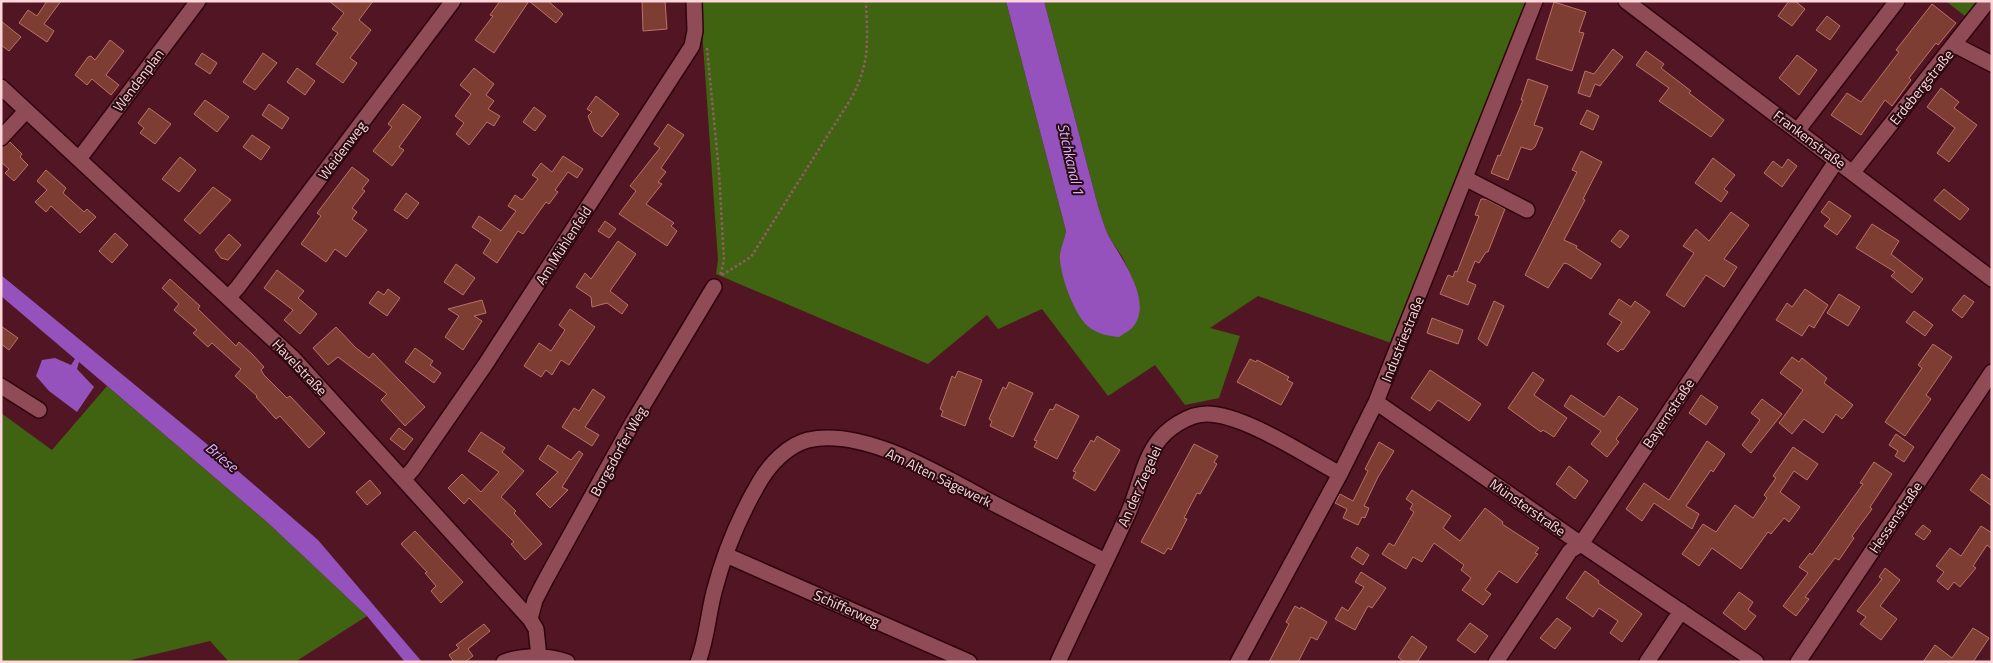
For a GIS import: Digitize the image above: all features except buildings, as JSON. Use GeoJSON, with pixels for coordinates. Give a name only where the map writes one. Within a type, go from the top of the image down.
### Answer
{"type":"FeatureCollection","features":[{"type":"Feature","properties":{"kind":"street","name":"Wendenplan"},"geometry":{"type":"LineString","coordinates":[[79,159],[198,1]]}},
{"type":"Feature","properties":{"kind":"street","name":"Weidenweg"},"geometry":{"type":"LineString","coordinates":[[229,297],[250,272],[453,1]]}},
{"type":"Feature","properties":{"kind":"street","name":"Am Mühlenfeld"},"geometry":{"type":"LineString","coordinates":[[404,479],[413,469],[485,365],[692,46],[695,26],[694,1]]}},
{"type":"Feature","properties":{"kind":"street","name":"Industriestraße"},"geometry":{"type":"LineString","coordinates":[[1238,662],[1340,474],[1376,402],[1535,1]]}},
{"type":"Feature","properties":{"kind":"street","name":"Frankenstraße"},"geometry":{"type":"LineString","coordinates":[[1626,1],[1992,278]]}},
{"type":"Feature","properties":{"kind":"street"},"geometry":{"type":"LineString","coordinates":[[1798,130],[1897,1]]}},
{"type":"Feature","properties":{"kind":"street","name":"Erdebergstraße"},"geometry":{"type":"LineString","coordinates":[[1853,172],[1988,1]]}},
{"type":"Feature","properties":{"kind":"street"},"geometry":{"type":"LineString","coordinates":[[1955,45],[1992,64]]}},
{"type":"Feature","properties":{"kind":"street","name":"Havelstraße"},"geometry":{"type":"LineString","coordinates":[[1,87],[229,297],[292,358],[530,619],[536,629],[539,657]]}},
{"type":"Feature","properties":{"kind":"street"},"geometry":{"type":"LineString","coordinates":[[1,138],[26,111]]}},
{"type":"Feature","properties":{"kind":"street","name":"Bayernstraße"},"geometry":{"type":"LineString","coordinates":[[1496,662],[1570,550],[1581,544],[1837,160]]}},
{"type":"Feature","properties":{"kind":"street"},"geometry":{"type":"LineString","coordinates":[[1465,178],[1526,210]]}},
{"type":"Feature","properties":{"kind":"street","name":"Borgsdorfer Weg"},"geometry":{"type":"LineString","coordinates":[[530,619],[535,600],[543,584],[629,430],[717,282]]}},
{"type":"Feature","properties":{"kind":"street","name":"Hessenstraße"},"geometry":{"type":"LineString","coordinates":[[1798,662],[1992,372]]}},
{"type":"Feature","properties":{"kind":"street"},"geometry":{"type":"LineString","coordinates":[[1,386],[39,410]]}},
{"type":"Feature","properties":{"kind":"street","name":"Münsterstraße"},"geometry":{"type":"LineString","coordinates":[[1376,402],[1756,662]]}},
{"type":"Feature","properties":{"kind":"street","name":"An der Ziegelei"},"geometry":{"type":"LineString","coordinates":[[1058,662],[1104,561],[1127,516],[1148,459],[1156,443],[1167,431],[1188,418],[1204,414],[1227,416],[1250,425],[1340,474]]}},
{"type":"Feature","properties":{"kind":"street","name":"Am Alten Sägewerk"},"geometry":{"type":"LineString","coordinates":[[698,662],[707,634],[714,593],[726,555],[752,496],[761,479],[776,460],[789,449],[807,440],[845,439],[894,452],[1104,561]]}},
{"type":"Feature","properties":{"kind":"street","name":"Schifferweg"},"geometry":{"type":"LineString","coordinates":[[726,555],[969,662]]}},
{"type":"Feature","properties":{"kind":"street"},"geometry":{"type":"LineString","coordinates":[[1647,662],[1681,611]]}},
{"type":"Feature","properties":{"kind":"street"},"geometry":{"type":"LineString","coordinates":[[504,662],[517,658],[539,657],[567,662]]}},
{"type":"Feature","properties":{"kind":"path"},"geometry":{"type":"LineString","coordinates":[[717,282],[751,257],[852,98],[860,81],[866,59],[866,1]]}},
{"type":"Feature","properties":{"kind":"path"},"geometry":{"type":"LineString","coordinates":[[695,26],[704,35],[708,57],[719,172],[724,261],[717,282]]}},
{"type":"Feature","properties":{"kind":"green space"},"geometry":{"type":"Polygon","coordinates":[[[700,1],[1006,1],[1066,231],[1064,242],[1139,301],[1133,280],[1123,258],[1107,234],[1098,206],[1044,1],[1533,1],[1394,344],[1258,296],[1210,328],[1240,336],[1219,398],[1185,405],[1155,365],[1108,396],[1042,309],[998,329],[987,315],[928,364],[716,274],[718,260],[700,1]]]}},
{"type":"Feature","properties":{"kind":"green space"},"geometry":{"type":"Polygon","coordinates":[[[1946,1],[1978,1],[1966,17],[1946,1]]]}},
{"type":"Feature","properties":{"kind":"green space"},"geometry":{"type":"Polygon","coordinates":[[[107,386],[267,522],[367,616],[295,662],[229,662],[210,641],[123,662],[1,662],[1,413],[52,450],[107,386]]]}},
{"type":"Feature","properties":{"kind":"water","name":"Stichkanal 1"},"geometry":{"type":"Polygon","coordinates":[[[1006,1],[1044,1],[1098,206],[1108,235],[1134,281],[1138,294],[1140,306],[1138,318],[1132,328],[1119,337],[1097,332],[1084,323],[1073,305],[1069,294],[1060,262],[1060,254],[1066,231],[1006,1]]]}},
{"type":"Feature","properties":{"kind":"water"},"geometry":{"type":"Polygon","coordinates":[[[1,275],[202,440],[318,540],[422,662],[405,662],[367,616],[267,522],[79,362],[77,369],[94,387],[77,412],[49,391],[36,376],[42,360],[55,358],[71,365],[75,359],[1,296],[1,275]]]}},
{"type":"Feature","properties":{"kind":"water label","name":"Briese"},"geometry":{"type":"Point","coordinates":[222,457]}}]}
